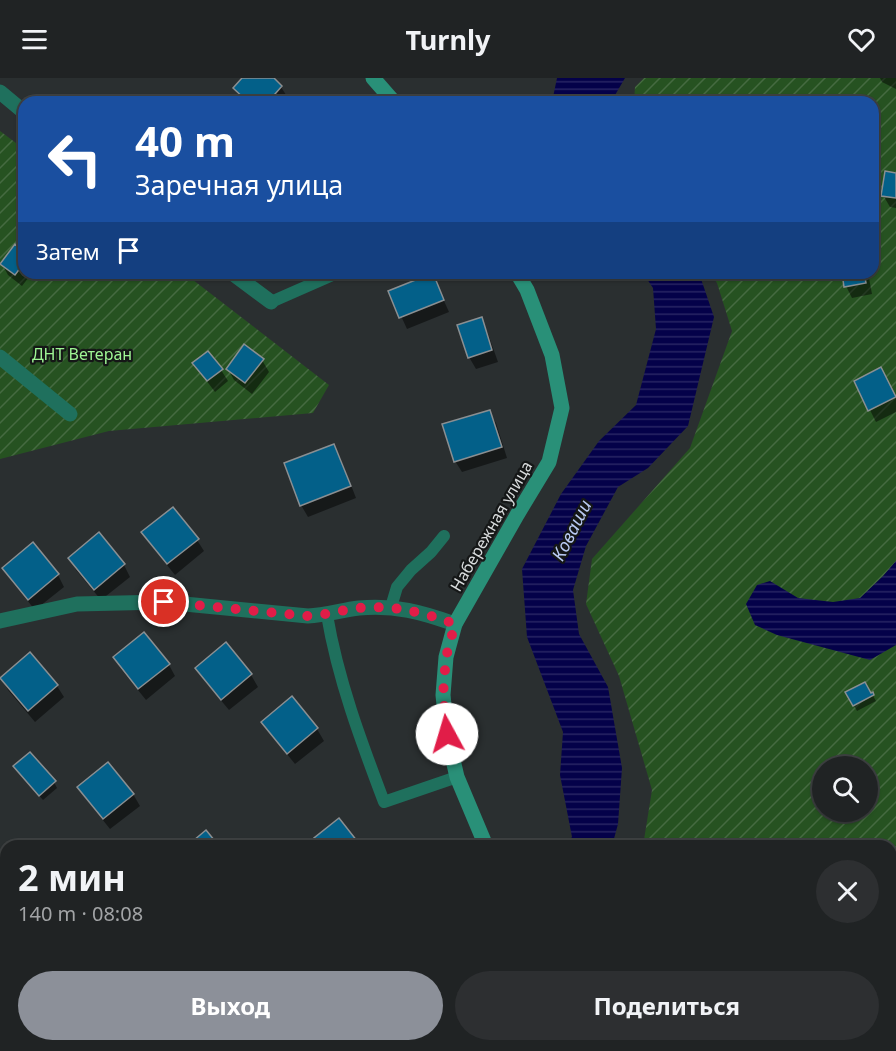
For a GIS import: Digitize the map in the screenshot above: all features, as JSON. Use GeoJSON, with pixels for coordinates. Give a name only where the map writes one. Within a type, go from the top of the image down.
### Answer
{"type":"FeatureCollection","features":[{"type":"Feature","properties":{"kind":"main road"},"geometry":{"type":"LineString","coordinates":[[373,78],[389,96]]}},
{"type":"Feature","properties":{"kind":"main road","name":"Набережная улица"},"geometry":{"type":"LineString","coordinates":[[483,840],[457,777],[447,734],[443,695],[446,657],[455,624],[549,462],[562,408],[552,355],[521,279]]}},
{"type":"Feature","properties":{"kind":"street"},"geometry":{"type":"LineString","coordinates":[[0,92],[18,107]]}},
{"type":"Feature","properties":{"kind":"street"},"geometry":{"type":"LineString","coordinates":[[240,279],[271,302]]}},
{"type":"Feature","properties":{"kind":"street"},"geometry":{"type":"LineString","coordinates":[[0,357],[70,414]]}},
{"type":"Feature","properties":{"kind":"street"},"geometry":{"type":"LineString","coordinates":[[0,621],[77,604],[164,602],[308,616],[327,615],[356,608],[391,607],[426,614],[455,624]]}},
{"type":"Feature","properties":{"kind":"lane"},"geometry":{"type":"LineString","coordinates":[[271,302],[323,279]]}},
{"type":"Feature","properties":{"kind":"lane"},"geometry":{"type":"LineString","coordinates":[[391,607],[397,587],[444,536]]}},
{"type":"Feature","properties":{"kind":"lane"},"geometry":{"type":"LineString","coordinates":[[327,615],[332,643],[358,732],[384,802],[457,777]]}},
{"type":"Feature","properties":{"kind":"green space"},"geometry":{"type":"Polygon","coordinates":[[[644,78],[896,78],[896,840],[644,840],[652,790],[619,676],[586,604],[592,559],[690,448],[732,331],[714,279],[879,279],[879,96],[634,96],[635,87],[644,78]]]}},
{"type":"Feature","properties":{"kind":"green space","name":"ДНТ Ветеран"},"geometry":{"type":"Polygon","coordinates":[[[0,131],[18,144],[18,279],[192,279],[329,385],[313,413],[109,431],[0,459],[0,131]]]}},
{"type":"Feature","properties":{"kind":"water"},"geometry":{"type":"Polygon","coordinates":[[[557,78],[625,78],[614,96],[553,96],[557,78]]]}},
{"type":"Feature","properties":{"kind":"water","name":"Коваши"},"geometry":{"type":"Polygon","coordinates":[[[647,279],[701,279],[714,317],[688,426],[648,468],[618,487],[586,546],[573,590],[579,634],[608,687],[622,768],[618,824],[614,840],[570,840],[572,837],[560,775],[563,732],[527,637],[522,569],[561,494],[599,441],[636,405],[656,329],[653,288],[647,279]]]}},
{"type":"Feature","properties":{"kind":"water"},"geometry":{"type":"Polygon","coordinates":[[[896,561],[896,645],[870,660],[777,635],[755,625],[746,604],[757,585],[770,581],[798,598],[833,602],[860,598],[896,561]]]}},
{"type":"Feature","properties":{"kind":"building"},"geometry":{"type":"Polygon","coordinates":[[[242,78],[274,78],[282,86],[273,96],[242,96],[233,88],[242,78]]]}},
{"type":"Feature","properties":{"kind":"building"},"geometry":{"type":"Polygon","coordinates":[[[885,171],[896,173],[896,198],[881,196],[885,171]]]}},
{"type":"Feature","properties":{"kind":"building"},"geometry":{"type":"Polygon","coordinates":[[[15,244],[18,246],[18,271],[15,275],[0,264],[15,244]]]}},
{"type":"Feature","properties":{"kind":"building"},"geometry":{"type":"Polygon","coordinates":[[[418,279],[435,279],[444,300],[399,318],[388,291],[418,279]]]}},
{"type":"Feature","properties":{"kind":"building"},"geometry":{"type":"Polygon","coordinates":[[[843,279],[865,279],[866,283],[844,287],[843,279]]]}},
{"type":"Feature","properties":{"kind":"building"},"geometry":{"type":"Polygon","coordinates":[[[482,317],[492,350],[468,358],[457,325],[482,317]]]}},
{"type":"Feature","properties":{"kind":"building"},"geometry":{"type":"Polygon","coordinates":[[[244,344],[264,359],[245,383],[226,369],[244,344]]]}},
{"type":"Feature","properties":{"kind":"building"},"geometry":{"type":"Polygon","coordinates":[[[208,351],[223,369],[207,381],[192,363],[208,351]]]}},
{"type":"Feature","properties":{"kind":"building"},"geometry":{"type":"Polygon","coordinates":[[[881,367],[896,397],[868,411],[854,381],[881,367]]]}},
{"type":"Feature","properties":{"kind":"building"},"geometry":{"type":"Polygon","coordinates":[[[490,410],[502,447],[454,462],[442,424],[490,410]]]}},
{"type":"Feature","properties":{"kind":"building"},"geometry":{"type":"Polygon","coordinates":[[[334,444],[351,486],[300,506],[284,463],[334,444]]]}},
{"type":"Feature","properties":{"kind":"building"},"geometry":{"type":"Polygon","coordinates":[[[173,507],[199,539],[167,564],[141,532],[173,507]]]}},
{"type":"Feature","properties":{"kind":"building"},"geometry":{"type":"Polygon","coordinates":[[[99,532],[125,564],[94,590],[68,558],[99,532]]]}},
{"type":"Feature","properties":{"kind":"building"},"geometry":{"type":"Polygon","coordinates":[[[33,542],[59,574],[28,600],[2,568],[33,542]]]}},
{"type":"Feature","properties":{"kind":"building"},"geometry":{"type":"Polygon","coordinates":[[[144,632],[170,664],[138,689],[113,657],[144,632]]]}},
{"type":"Feature","properties":{"kind":"building"},"geometry":{"type":"Polygon","coordinates":[[[226,642],[252,674],[221,700],[195,668],[226,642]]]}},
{"type":"Feature","properties":{"kind":"building"},"geometry":{"type":"Polygon","coordinates":[[[30,652],[58,685],[28,711],[0,678],[30,652]]]}},
{"type":"Feature","properties":{"kind":"building"},"geometry":{"type":"Polygon","coordinates":[[[865,682],[874,695],[853,706],[845,692],[865,682]]]}},
{"type":"Feature","properties":{"kind":"building"},"geometry":{"type":"Polygon","coordinates":[[[292,696],[318,728],[287,754],[261,722],[292,696]]]}},
{"type":"Feature","properties":{"kind":"building"},"geometry":{"type":"Polygon","coordinates":[[[30,752],[56,781],[39,796],[13,766],[30,752]]]}},
{"type":"Feature","properties":{"kind":"building"},"geometry":{"type":"Polygon","coordinates":[[[108,762],[134,794],[103,819],[77,787],[108,762]]]}},
{"type":"Feature","properties":{"kind":"building"},"geometry":{"type":"Polygon","coordinates":[[[339,818],[356,840],[316,840],[314,838],[339,818]]]}},
{"type":"Feature","properties":{"kind":"building"},"geometry":{"type":"Polygon","coordinates":[[[206,830],[214,840],[194,840],[206,830]]]}},
{"type":"Feature","properties":{"kind":"route"},"geometry":{"type":"LineString","coordinates":[[164,602],[308,616],[327,615],[356,608],[391,607],[426,614],[455,624],[446,657],[443,695],[447,734]]}}]}
